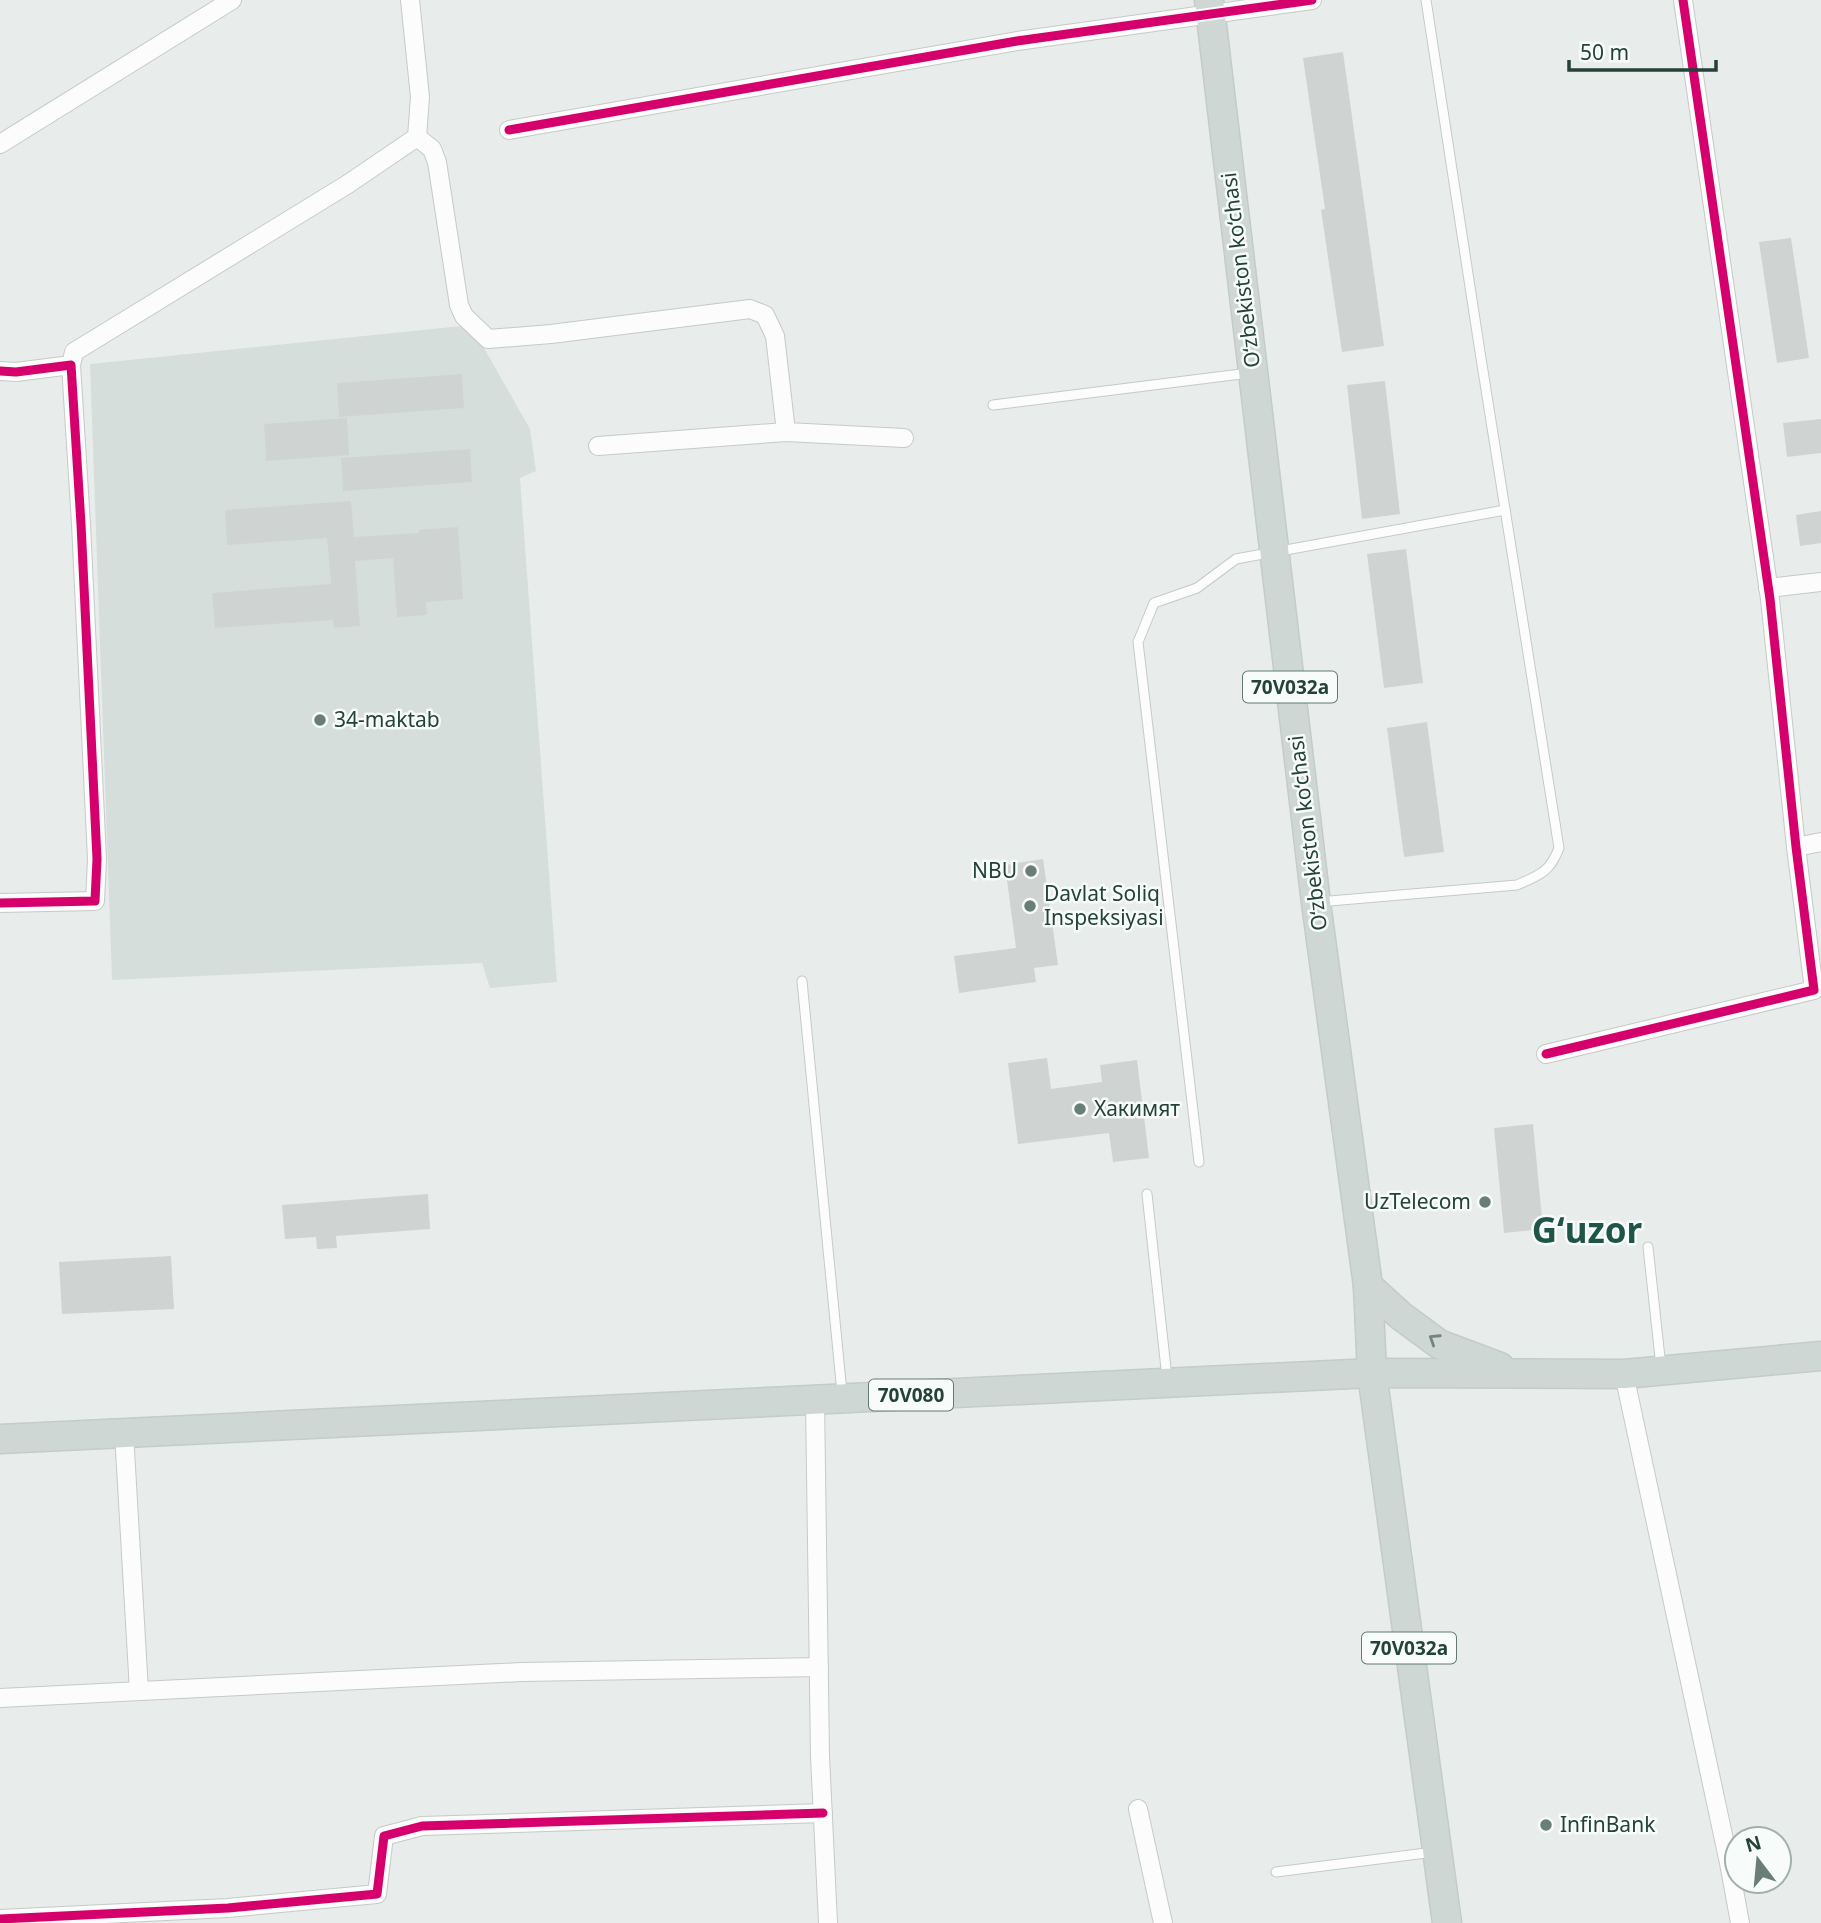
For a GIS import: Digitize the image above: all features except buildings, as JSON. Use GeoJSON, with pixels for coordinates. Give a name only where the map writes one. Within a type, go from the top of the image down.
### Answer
{"type":"FeatureCollection","features":[{"type":"Feature","properties":{"kind":"main road","name":"O‘zbekiston ko‘chasi"},"geometry":{"type":"LineString","coordinates":[[1210,8],[1316,902],[1367,1286],[1372,1373]]}},
{"type":"Feature","properties":{"kind":"main road"},"geometry":{"type":"LineString","coordinates":[[1367,1286],[1401,1317],[1438,1344],[1519,1374]]}},
{"type":"Feature","properties":{"kind":"main road","name":"70V080"},"geometry":{"type":"LineString","coordinates":[[0,1439],[1372,1373],[1624,1374],[1821,1356]]}},
{"type":"Feature","properties":{"kind":"main road","name":"70V032a"},"geometry":{"type":"LineString","coordinates":[[1372,1373],[1447,1923]]}},
{"type":"Feature","properties":{"kind":"street"},"geometry":{"type":"LineString","coordinates":[[0,144],[232,0]]}},
{"type":"Feature","properties":{"kind":"street"},"geometry":{"type":"LineString","coordinates":[[410,0],[421,97],[417,137]]}},
{"type":"Feature","properties":{"kind":"street"},"geometry":{"type":"LineString","coordinates":[[509,130],[1210,8],[1312,0]]}},
{"type":"Feature","properties":{"kind":"street"},"geometry":{"type":"LineString","coordinates":[[1546,1054],[1814,990],[1768,588],[1683,0]]}},
{"type":"Feature","properties":{"kind":"street"},"geometry":{"type":"LineString","coordinates":[[0,903],[95,901],[97,859],[71,365],[74,352],[348,184],[417,137]]}},
{"type":"Feature","properties":{"kind":"street"},"geometry":{"type":"LineString","coordinates":[[417,137],[432,149],[437,162],[459,305],[464,316],[488,339],[551,334],[750,309],[765,316],[775,336],[786,432]]}},
{"type":"Feature","properties":{"kind":"street"},"geometry":{"type":"LineString","coordinates":[[0,371],[16,372],[71,365]]}},
{"type":"Feature","properties":{"kind":"street"},"geometry":{"type":"LineString","coordinates":[[598,446],[786,432],[904,438]]}},
{"type":"Feature","properties":{"kind":"street"},"geometry":{"type":"LineString","coordinates":[[1768,588],[1821,582]]}},
{"type":"Feature","properties":{"kind":"street"},"geometry":{"type":"LineString","coordinates":[[1796,847],[1821,842]]}},
{"type":"Feature","properties":{"kind":"street"},"geometry":{"type":"LineString","coordinates":[[1624,1374],[1727,1850],[1740,1923]]}},
{"type":"Feature","properties":{"kind":"street"},"geometry":{"type":"LineString","coordinates":[[815,1400],[819,1667],[828,1923]]}},
{"type":"Feature","properties":{"kind":"street"},"geometry":{"type":"LineString","coordinates":[[124,1433],[139,1691]]}},
{"type":"Feature","properties":{"kind":"street"},"geometry":{"type":"LineString","coordinates":[[0,1698],[521,1672],[819,1667]]}},
{"type":"Feature","properties":{"kind":"street"},"geometry":{"type":"LineString","coordinates":[[1138,1809],[1163,1923]]}},
{"type":"Feature","properties":{"kind":"street"},"geometry":{"type":"LineString","coordinates":[[0,1919],[229,1916],[377,1894],[384,1836],[422,1826],[823,1813]]}},
{"type":"Feature","properties":{"kind":"lane"},"geometry":{"type":"LineString","coordinates":[[1316,902],[1517,884],[1543,874],[1554,862],[1559,848],[1426,0]]}},
{"type":"Feature","properties":{"kind":"lane"},"geometry":{"type":"LineString","coordinates":[[993,405],[1253,372]]}},
{"type":"Feature","properties":{"kind":"lane"},"geometry":{"type":"LineString","coordinates":[[1199,1162],[1138,642],[1154,603],[1197,588],[1236,559],[1505,510]]}},
{"type":"Feature","properties":{"kind":"lane"},"geometry":{"type":"LineString","coordinates":[[802,981],[843,1399]]}},
{"type":"Feature","properties":{"kind":"lane"},"geometry":{"type":"LineString","coordinates":[[1147,1194],[1167,1383]]}},
{"type":"Feature","properties":{"kind":"lane"},"geometry":{"type":"LineString","coordinates":[[1648,1247],[1662,1371]]}},
{"type":"Feature","properties":{"kind":"lane"},"geometry":{"type":"LineString","coordinates":[[1276,1871],[1437,1852]]}},
{"type":"Feature","properties":{"kind":"shaded area","name":"34-maktab"},"geometry":{"type":"Polygon","coordinates":[[[471,325],[530,429],[536,471],[520,478],[557,982],[490,988],[482,963],[112,980],[90,364],[471,325]]]}},
{"type":"Feature","properties":{"kind":"cycle path"},"geometry":{"type":"LineString","coordinates":[[509,130],[1017,41],[1312,0]]}},
{"type":"Feature","properties":{"kind":"cycle path"},"geometry":{"type":"LineString","coordinates":[[1546,1054],[1814,990],[1770,599],[1683,0]]}},
{"type":"Feature","properties":{"kind":"cycle path"},"geometry":{"type":"LineString","coordinates":[[0,371],[16,372],[71,365],[97,859],[95,901],[0,903]]}},
{"type":"Feature","properties":{"kind":"cycle path"},"geometry":{"type":"LineString","coordinates":[[0,1919],[228,1908],[377,1894],[384,1836],[422,1826],[823,1813]]}},
{"type":"Feature","properties":{"kind":"place","name":"34-maktab"},"geometry":{"type":"Point","coordinates":[320,720]}},
{"type":"Feature","properties":{"kind":"place","name":"NBU"},"geometry":{"type":"Point","coordinates":[1031,871]}},
{"type":"Feature","properties":{"kind":"place","name":"Davlat Soliq Inspeksiyasi"},"geometry":{"type":"Point","coordinates":[1030,906]}},
{"type":"Feature","properties":{"kind":"place","name":"Хакимят"},"geometry":{"type":"Point","coordinates":[1080,1109]}},
{"type":"Feature","properties":{"kind":"place","name":"UzTelecom"},"geometry":{"type":"Point","coordinates":[1485,1202]}},
{"type":"Feature","properties":{"kind":"place","name":"InfinBank"},"geometry":{"type":"Point","coordinates":[1546,1825]}},
{"type":"Feature","properties":{"kind":"district","name":"Gʻuzor"},"geometry":{"type":"Point","coordinates":[1587,1231]}}]}
